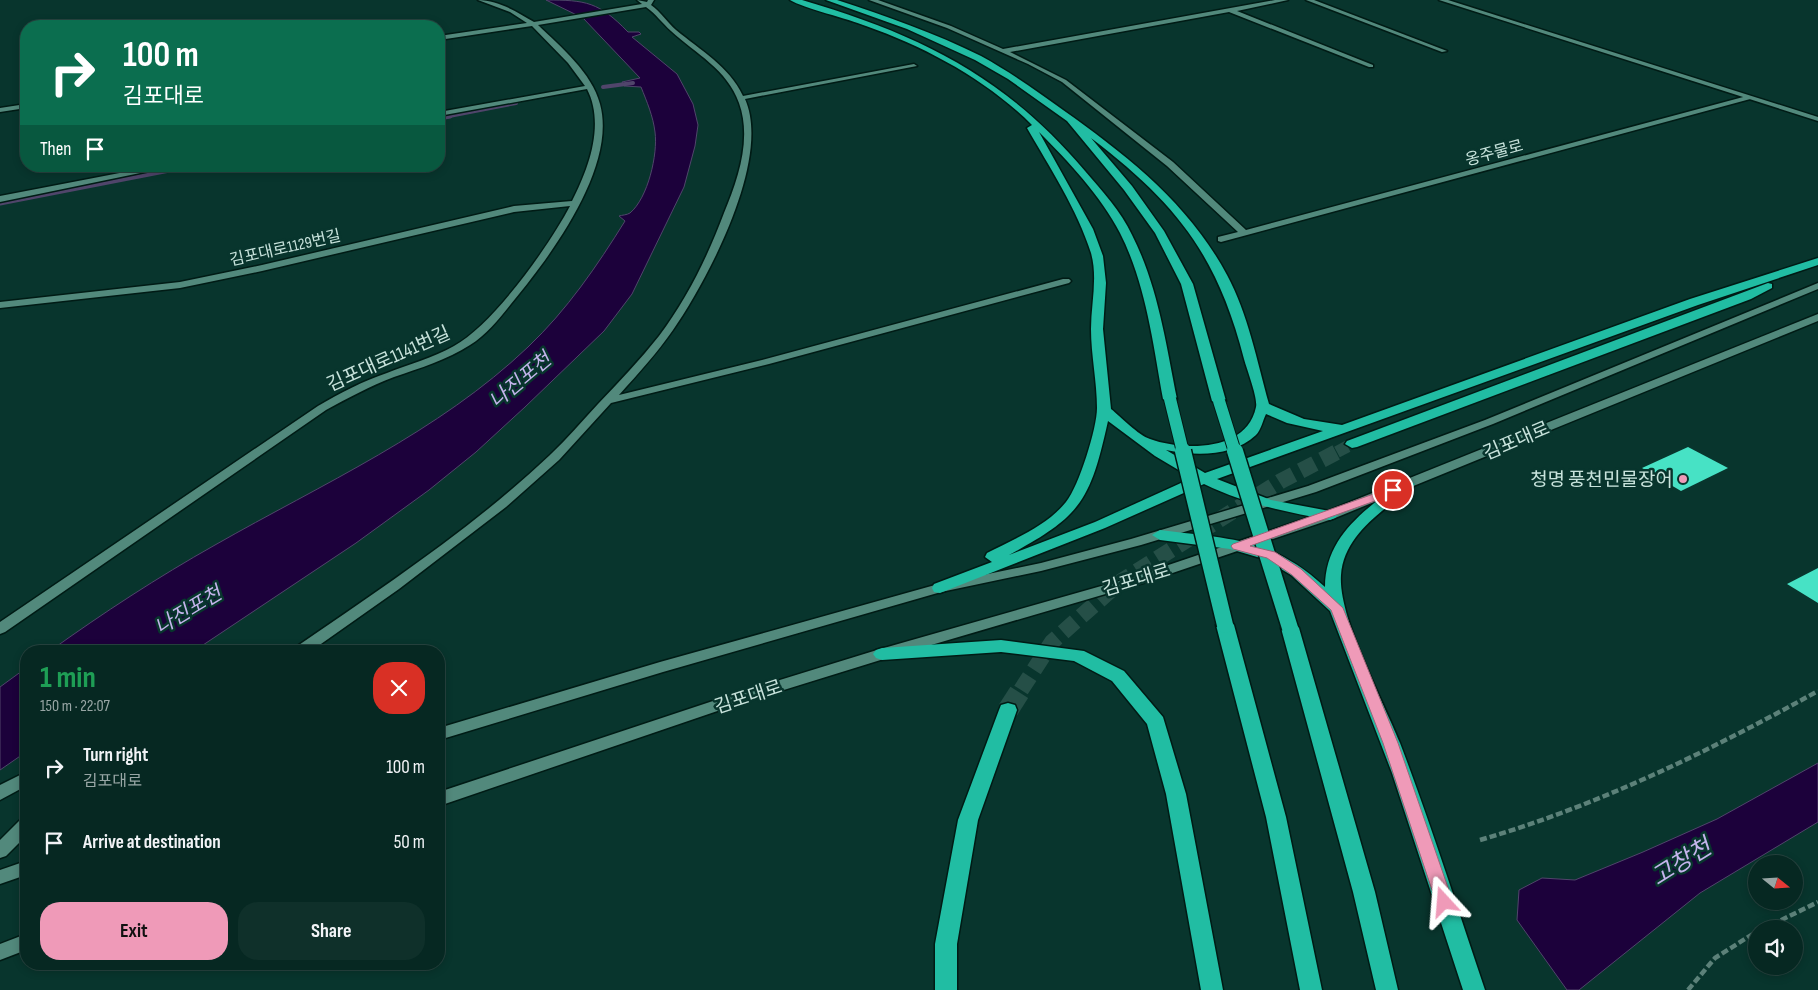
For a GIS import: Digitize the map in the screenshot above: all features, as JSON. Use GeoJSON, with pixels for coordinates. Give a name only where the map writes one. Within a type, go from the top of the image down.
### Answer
{"type":"FeatureCollection","features":[{"type":"Feature","properties":{"kind":"highway"},"geometry":{"type":"LineString","coordinates":[[794,0],[871,24],[922,44],[962,66],[994,88],[1024,114],[1075,164],[1126,233],[1137,257],[1155,321],[1170,399],[1225,625],[1276,817],[1311,990]]}},
{"type":"Feature","properties":{"kind":"highway"},"geometry":{"type":"LineString","coordinates":[[830,0],[910,27],[978,58],[1011,77],[1107,144],[1130,163],[1164,197],[1194,232],[1222,276],[1240,327],[1263,406],[1251,432],[1232,443],[1210,450],[1185,450],[1139,440]]}},
{"type":"Feature","properties":{"kind":"highway"},"geometry":{"type":"LineString","coordinates":[[940,588],[1048,526],[1076,500],[1091,464],[1104,410],[1096,329],[1100,284],[1097,256],[1088,229],[1024,114]]}},
{"type":"Feature","properties":{"kind":"highway"},"geometry":{"type":"LineString","coordinates":[[1070,119],[1128,188],[1160,233],[1187,284],[1219,401],[1290,628],[1364,892],[1387,990]]}},
{"type":"Feature","properties":{"kind":"highway"},"geometry":{"type":"LineString","coordinates":[[940,588],[1100,524],[1203,479],[1694,302],[1817,261]]}},
{"type":"Feature","properties":{"kind":"highway"},"geometry":{"type":"LineString","coordinates":[[1352,444],[1747,296],[1817,261]]}},
{"type":"Feature","properties":{"kind":"highway"},"geometry":{"type":"LineString","coordinates":[[1263,406],[1281,417],[1304,425],[1343,429]]}},
{"type":"Feature","properties":{"kind":"highway"},"geometry":{"type":"LineString","coordinates":[[1104,410],[1139,440],[1203,479],[1266,503],[1330,515]]}},
{"type":"Feature","properties":{"kind":"highway"},"geometry":{"type":"LineString","coordinates":[[1408,484],[1352,529],[1339,550],[1332,577],[1336,608],[1390,743],[1474,990]]}},
{"type":"Feature","properties":{"kind":"highway"},"geometry":{"type":"LineString","coordinates":[[1160,535],[1237,546],[1271,555],[1297,572],[1336,608]]}},
{"type":"Feature","properties":{"kind":"highway"},"geometry":{"type":"LineString","coordinates":[[882,654],[1001,646],[1078,655],[1118,676],[1156,722],[1176,794],[1212,990]]}},
{"type":"Feature","properties":{"kind":"highway"},"geometry":{"type":"LineString","coordinates":[[946,990],[946,944],[968,820],[1008,710]]}},
{"type":"Feature","properties":{"kind":"main road"},"geometry":{"type":"LineString","coordinates":[[481,0],[512,11],[533,24]]}},
{"type":"Feature","properties":{"kind":"main road"},"geometry":{"type":"LineString","coordinates":[[872,0],[927,18],[1045,70],[1080,92],[1170,164],[1245,234]]}},
{"type":"Feature","properties":{"kind":"main road"},"geometry":{"type":"LineString","coordinates":[[1002,51],[1285,0]]}},
{"type":"Feature","properties":{"kind":"main road"},"geometry":{"type":"LineString","coordinates":[[1309,0],[1444,51]]}},
{"type":"Feature","properties":{"kind":"main road"},"geometry":{"type":"LineString","coordinates":[[1442,0],[1818,120]]}},
{"type":"Feature","properties":{"kind":"main road"},"geometry":{"type":"LineString","coordinates":[[310,645],[394,586],[502,504],[555,457],[607,401],[668,330],[684,307],[708,262],[736,191],[744,162],[749,134],[742,98],[722,69],[674,31],[658,12],[646,2],[636,8],[445,37]]}},
{"type":"Feature","properties":{"kind":"main road"},"geometry":{"type":"LineString","coordinates":[[1230,10],[1371,66]]}},
{"type":"Feature","properties":{"kind":"main road","name":"김포대로1141번길"},"geometry":{"type":"LineString","coordinates":[[0,629],[322,408],[364,386],[443,356],[467,343],[490,324],[523,284],[565,223],[592,162],[599,131],[597,106],[583,76],[533,24]]}},
{"type":"Feature","properties":{"kind":"main road"},"geometry":{"type":"LineString","coordinates":[[742,98],[914,66]]}},
{"type":"Feature","properties":{"kind":"main road"},"geometry":{"type":"LineString","coordinates":[[445,113],[588,87]]}},
{"type":"Feature","properties":{"kind":"main road","name":"옹주물로"},"geometry":{"type":"LineString","coordinates":[[1221,239],[1750,98]]}},
{"type":"Feature","properties":{"kind":"main road"},"geometry":{"type":"LineString","coordinates":[[0,110],[20,107]]}},
{"type":"Feature","properties":{"kind":"main road"},"geometry":{"type":"LineString","coordinates":[[0,199],[139,172]]}},
{"type":"Feature","properties":{"kind":"main road","name":"김포대로1129번길"},"geometry":{"type":"LineString","coordinates":[[0,305],[180,285],[271,266],[514,209],[575,204]]}},
{"type":"Feature","properties":{"kind":"main road"},"geometry":{"type":"LineString","coordinates":[[607,401],[765,362],[1066,281]]}},
{"type":"Feature","properties":{"kind":"main road","name":"김포대로"},"geometry":{"type":"LineString","coordinates":[[445,732],[660,667],[940,588],[1041,568],[1160,535],[1312,489],[1489,422],[1818,286]]}},
{"type":"Feature","properties":{"kind":"main road","name":"김포대로"},"geometry":{"type":"LineString","coordinates":[[445,797],[730,701],[882,654],[1138,580],[1330,515],[1818,317]]}},
{"type":"Feature","properties":{"kind":"main road"},"geometry":{"type":"LineString","coordinates":[[0,793],[20,781]]}},
{"type":"Feature","properties":{"kind":"main road"},"geometry":{"type":"LineString","coordinates":[[0,851],[20,831]]}},
{"type":"Feature","properties":{"kind":"main road"},"geometry":{"type":"LineString","coordinates":[[0,877],[20,870]]}},
{"type":"Feature","properties":{"kind":"main road"},"geometry":{"type":"LineString","coordinates":[[0,952],[20,944]]}},
{"type":"Feature","properties":{"kind":"path"},"geometry":{"type":"LineString","coordinates":[[1480,840],[1526,828],[1615,792],[1748,730],[1818,691]]}},
{"type":"Feature","properties":{"kind":"path"},"geometry":{"type":"LineString","coordinates":[[1781,920],[1818,902]]}},
{"type":"Feature","properties":{"kind":"path"},"geometry":{"type":"LineString","coordinates":[[1688,990],[1715,958],[1748,937]]}},
{"type":"Feature","properties":{"kind":"water","name":"나진포천"},"geometry":{"type":"Polygon","coordinates":[[[546,0],[582,2],[591,5],[609,14],[628,32],[639,32],[641,34],[632,37],[677,74],[693,104],[698,125],[695,146],[684,187],[632,294],[604,331],[476,452],[429,490],[356,543],[203,645],[59,645],[110,609],[173,570],[418,431],[457,405],[493,377],[528,347],[556,318],[581,287],[625,221],[619,216],[630,213],[642,197],[647,187],[653,163],[656,141],[651,115],[641,87],[624,86],[622,82],[640,78],[583,18],[546,0]]]}},
{"type":"Feature","properties":{"kind":"water"},"geometry":{"type":"Polygon","coordinates":[[[20,672],[20,756],[0,770],[0,687],[20,672]]]}},
{"type":"Feature","properties":{"kind":"water","name":"고창천"},"geometry":{"type":"Polygon","coordinates":[[[1818,763],[1818,822],[1763,855],[1748,855],[1748,864],[1700,893],[1579,990],[1567,990],[1517,920],[1519,890],[1542,878],[1575,880],[1717,819],[1818,763]]]}},
{"type":"Feature","properties":{"kind":"building","name":"청명 풍천민물장어"},"geometry":{"type":"Polygon","coordinates":[[[1688,447],[1728,468],[1681,491],[1642,468],[1688,447]]]}},
{"type":"Feature","properties":{"kind":"building"},"geometry":{"type":"Polygon","coordinates":[[[1818,568],[1818,603],[1787,584],[1818,568]]]}},
{"type":"Feature","properties":{"kind":"waterway"},"geometry":{"type":"LineString","coordinates":[[603,87],[633,83]]}},
{"type":"Feature","properties":{"kind":"waterway"},"geometry":{"type":"LineString","coordinates":[[445,117],[516,103]]}},
{"type":"Feature","properties":{"kind":"waterway"},"geometry":{"type":"LineString","coordinates":[[445,117],[450,116]]}},
{"type":"Feature","properties":{"kind":"waterway"},"geometry":{"type":"LineString","coordinates":[[0,203],[159,172]]}},
{"type":"Feature","properties":{"kind":"tunnel"},"geometry":{"type":"LineString","coordinates":[[1337,452],[1352,444]]}},
{"type":"Feature","properties":{"kind":"tunnel"},"geometry":{"type":"LineString","coordinates":[[1021,690],[1052,642],[1120,582],[1281,481],[1339,451]]}},
{"type":"Feature","properties":{"kind":"tunnel"},"geometry":{"type":"LineString","coordinates":[[1008,710],[1022,688]]}},
{"type":"Feature","properties":{"kind":"place","name":"청명 풍천민물장어"},"geometry":{"type":"Point","coordinates":[1683,479]}},
{"type":"Feature","properties":{"kind":"route"},"geometry":{"type":"LineString","coordinates":[[1393,490],[1330,515],[1237,546],[1271,555],[1297,572],[1336,608],[1390,743],[1444,902]]}}]}
